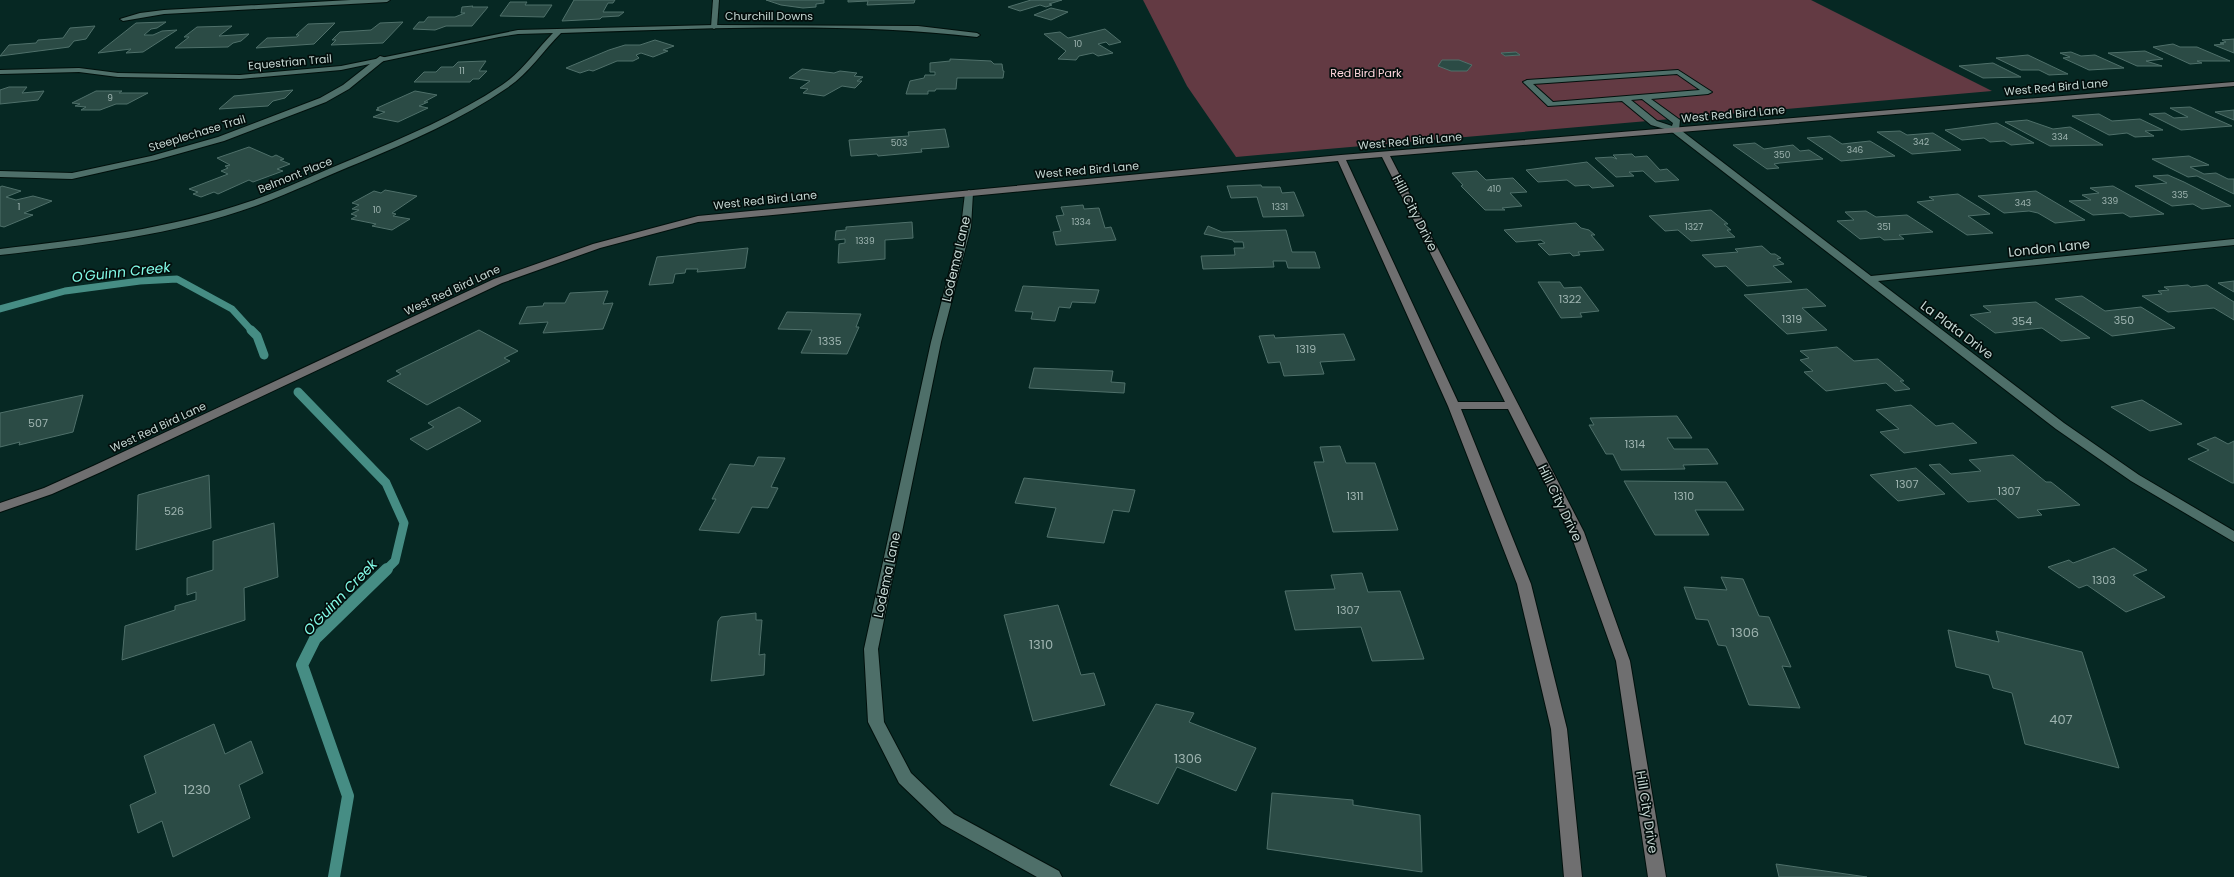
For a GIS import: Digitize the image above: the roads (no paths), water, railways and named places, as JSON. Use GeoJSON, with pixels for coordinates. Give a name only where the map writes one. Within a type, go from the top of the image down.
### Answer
{"type":"FeatureCollection","features":[{"type":"Feature","properties":{"kind":"street"},"geometry":{"type":"LineString","coordinates":[[123,19],[140,14],[164,12],[387,0]]}},
{"type":"Feature","properties":{"kind":"street"},"geometry":{"type":"LineString","coordinates":[[714,27],[716,0]]}},
{"type":"Feature","properties":{"kind":"street","name":"Churchill Downs"},"geometry":{"type":"LineString","coordinates":[[560,30],[714,27],[883,27],[918,28],[977,35]]}},
{"type":"Feature","properties":{"kind":"street","name":"Equestrian Trail"},"geometry":{"type":"LineString","coordinates":[[0,72],[19,70],[79,70],[118,75],[240,77],[341,68],[499,34],[560,30]]}},
{"type":"Feature","properties":{"kind":"street","name":"Belmont Place"},"geometry":{"type":"LineString","coordinates":[[0,252],[103,240],[182,224],[254,203],[404,141],[459,113],[505,86],[530,65],[544,46],[560,30]]}},
{"type":"Feature","properties":{"kind":"street","name":"Steeplechase Trail"},"geometry":{"type":"LineString","coordinates":[[0,174],[72,176],[153,158],[221,139],[293,113],[323,100],[346,88],[383,58]]}},
{"type":"Feature","properties":{"kind":"street"},"geometry":{"type":"LineString","coordinates":[[1678,72],[1708,92],[1623,98],[1552,104],[1526,82],[1678,72]]}},
{"type":"Feature","properties":{"kind":"street","name":"West Red Bird Lane"},"geometry":{"type":"LineString","coordinates":[[0,508],[48,491],[97,469],[498,281],[565,255],[619,238],[698,219],[1340,158],[2234,84]]}},
{"type":"Feature","properties":{"kind":"street"},"geometry":{"type":"LineString","coordinates":[[1623,98],[1654,124],[1675,130],[1677,122],[1644,97]]}},
{"type":"Feature","properties":{"kind":"street","name":"La Plata Drive"},"geometry":{"type":"LineString","coordinates":[[1675,130],[2060,426],[2135,478],[2234,537]]}},
{"type":"Feature","properties":{"kind":"street","name":"Hill City Drive"},"geometry":{"type":"LineString","coordinates":[[1385,155],[1419,218],[1510,405],[1577,532],[1623,661],[1657,877]]}},
{"type":"Feature","properties":{"kind":"street"},"geometry":{"type":"LineString","coordinates":[[1340,158],[1370,219],[1454,406],[1524,584],[1559,729],[1573,877]]}},
{"type":"Feature","properties":{"kind":"street","name":"Lodema Lane"},"geometry":{"type":"LineString","coordinates":[[969,193],[966,227],[936,342],[871,649],[876,722],[905,778],[948,819],[1052,877]]}},
{"type":"Feature","properties":{"kind":"street","name":"London Lane"},"geometry":{"type":"LineString","coordinates":[[1867,279],[2234,242]]}},
{"type":"Feature","properties":{"kind":"street"},"geometry":{"type":"LineString","coordinates":[[1454,406],[1510,405]]}},
{"type":"Feature","properties":{"kind":"waterway","name":"O'Guinn Creek"},"geometry":{"type":"LineString","coordinates":[[0,309],[65,291],[140,281],[177,279],[232,309],[252,331]]}},
{"type":"Feature","properties":{"kind":"waterway","name":"O'Guinn Creek"},"geometry":{"type":"LineString","coordinates":[[252,331],[257,336],[264,355]]}},
{"type":"Feature","properties":{"kind":"waterway","name":"O'Guinn Creek"},"geometry":{"type":"LineString","coordinates":[[298,392],[386,483],[404,523],[395,561],[387,569]]}},
{"type":"Feature","properties":{"kind":"waterway","name":"O'Guinn Creek"},"geometry":{"type":"LineString","coordinates":[[334,877],[348,796],[302,665],[315,639],[387,569]]}},
{"type":"Feature","properties":{"kind":"park label","name":"Red Bird Park"},"geometry":{"type":"Point","coordinates":[1366,73]}}]}
